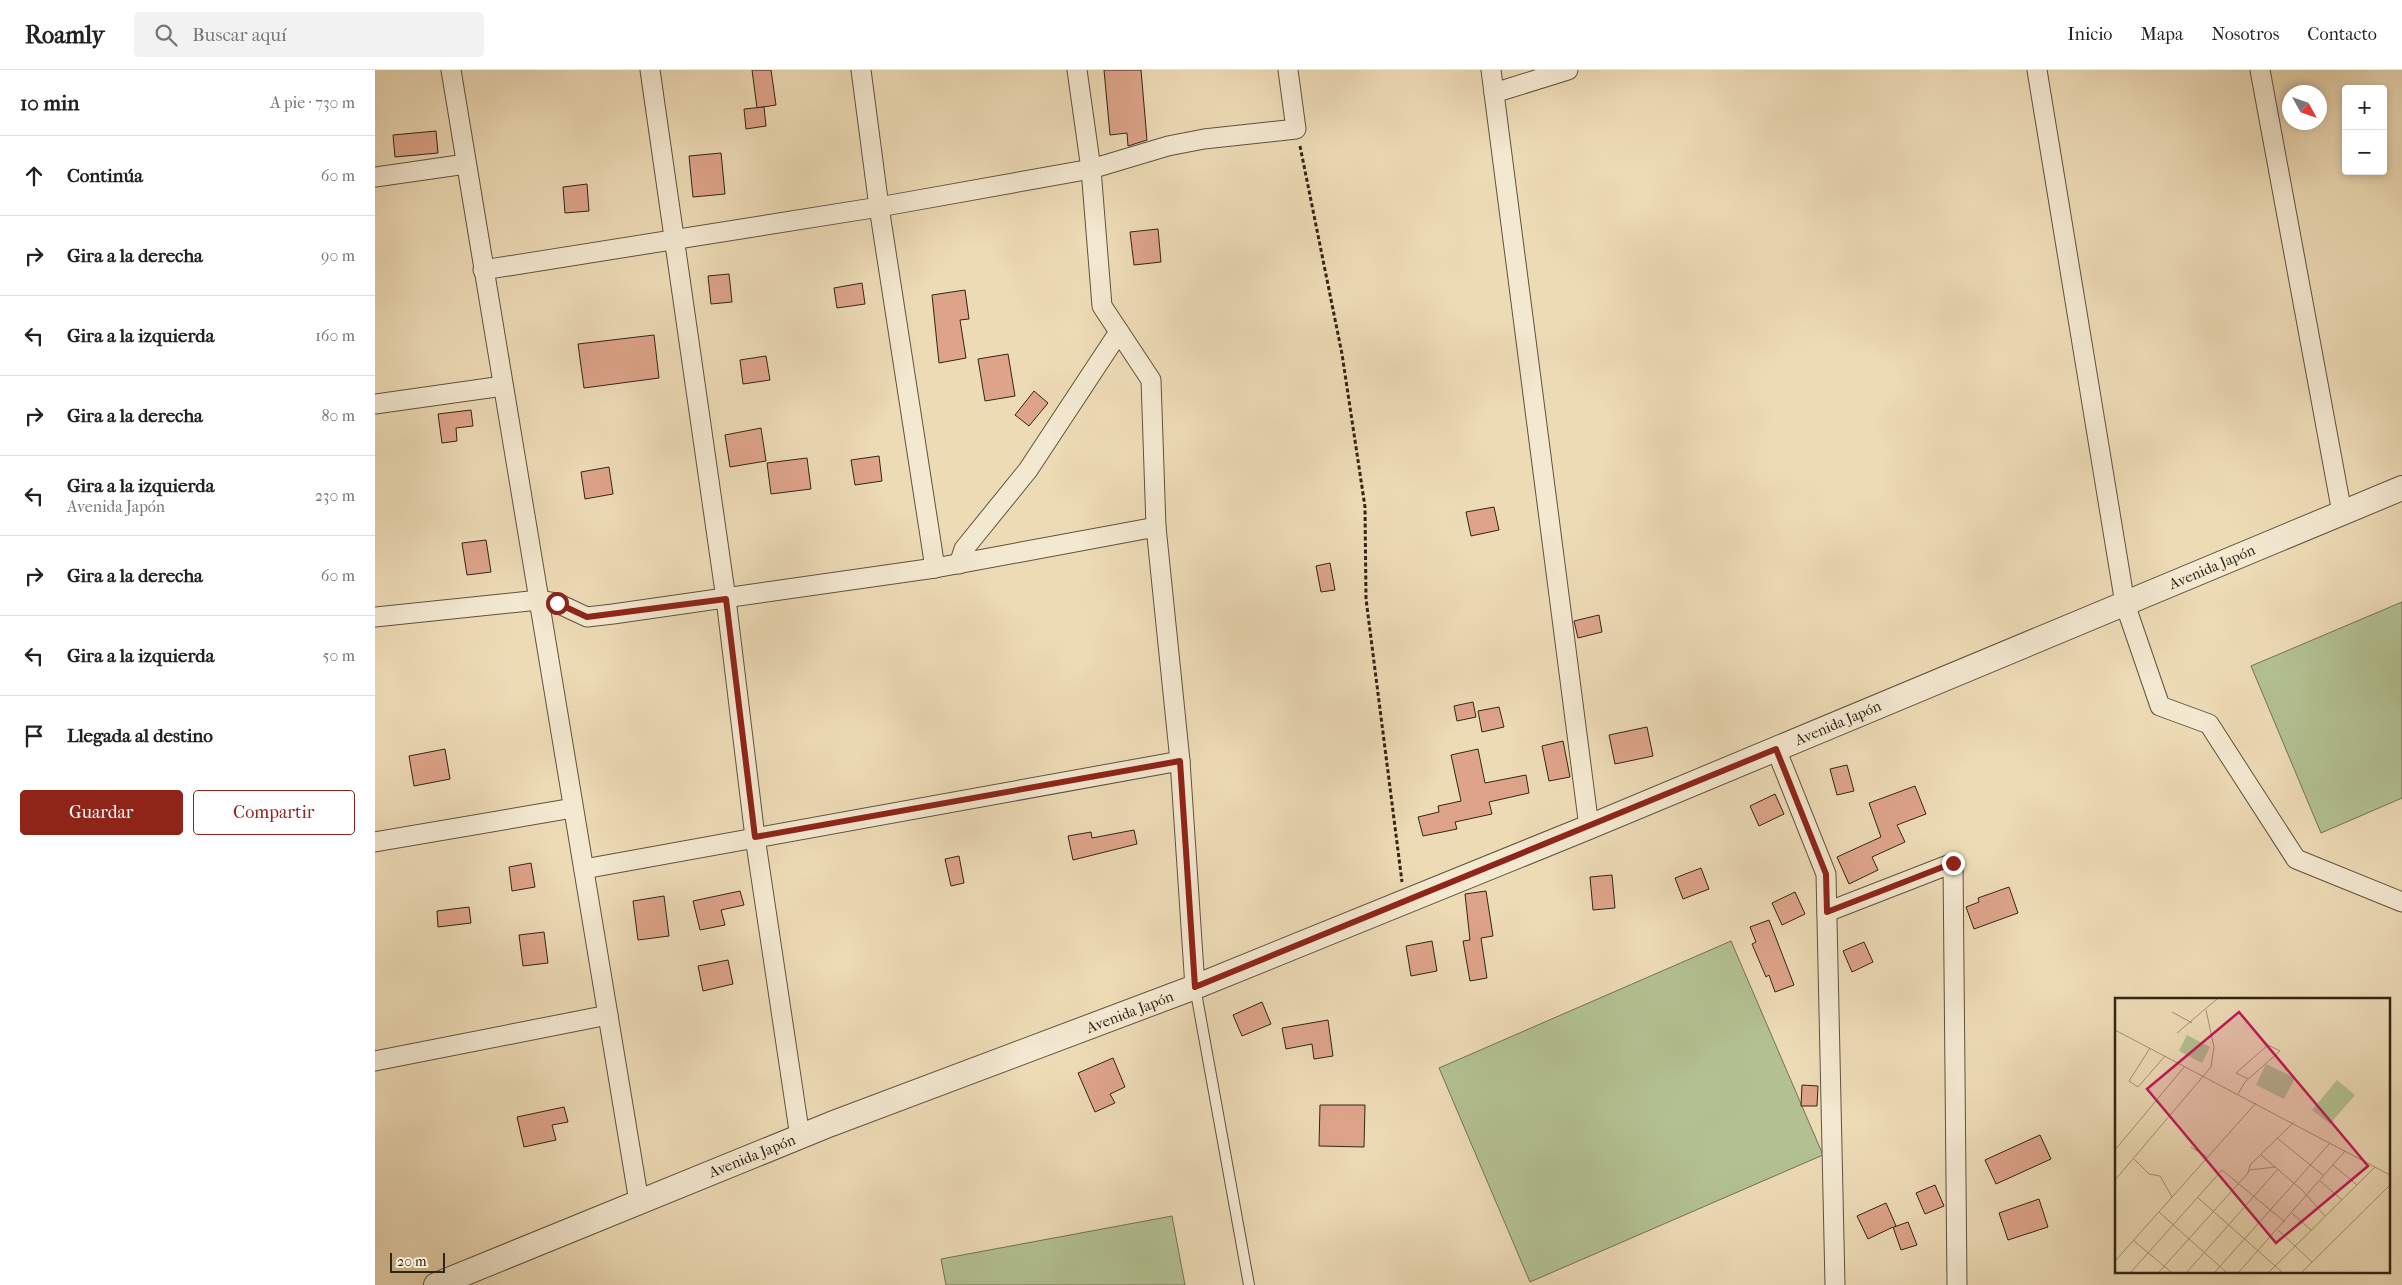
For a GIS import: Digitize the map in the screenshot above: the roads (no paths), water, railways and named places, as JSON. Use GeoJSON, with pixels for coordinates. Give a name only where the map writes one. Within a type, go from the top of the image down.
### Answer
{"type":"FeatureCollection","features":[{"type":"Feature","properties":{"kind":"street"},"geometry":{"type":"LineString","coordinates":[[451,70],[639,1202]]}},
{"type":"Feature","properties":{"kind":"street"},"geometry":{"type":"LineString","coordinates":[[650,70],[726,599],[755,837],[800,1136]]}},
{"type":"Feature","properties":{"kind":"street"},"geometry":{"type":"LineString","coordinates":[[861,70],[879,207],[935,568]]}},
{"type":"Feature","properties":{"kind":"street"},"geometry":{"type":"LineString","coordinates":[[1077,70],[1091,169],[1102,306],[1151,380],[1156,527],[1180,761],[1195,987]]}},
{"type":"Feature","properties":{"kind":"street"},"geometry":{"type":"LineString","coordinates":[[483,270],[674,238],[879,207],[1091,169],[1168,146],[1205,139],[1296,129],[1288,70]]}},
{"type":"Feature","properties":{"kind":"street"},"geometry":{"type":"LineString","coordinates":[[1491,70],[1589,827]]}},
{"type":"Feature","properties":{"kind":"street"},"geometry":{"type":"LineString","coordinates":[[1494,92],[1568,70]]}},
{"type":"Feature","properties":{"kind":"street"},"geometry":{"type":"LineString","coordinates":[[2037,70],[2125,604],[2160,706],[2209,724],[2296,859],[2402,902]]}},
{"type":"Feature","properties":{"kind":"street"},"geometry":{"type":"LineString","coordinates":[[2260,70],[2342,513]]}},
{"type":"Feature","properties":{"kind":"street"},"geometry":{"type":"LineString","coordinates":[[375,177],[466,164]]}},
{"type":"Feature","properties":{"kind":"street"},"geometry":{"type":"LineString","coordinates":[[959,564],[964,549],[1028,470],[1119,332]]}},
{"type":"Feature","properties":{"kind":"street"},"geometry":{"type":"LineString","coordinates":[[375,404],[503,386]]}},
{"type":"Feature","properties":{"kind":"street","name":"Avenida Japón"},"geometry":{"type":"LineString","coordinates":[[437,1285],[800,1136],[1195,987],[1405,902],[2402,488]]}},
{"type":"Feature","properties":{"kind":"street"},"geometry":{"type":"LineString","coordinates":[[375,617],[539,600],[557,603],[587,617],[726,599],[935,568],[1156,527]]}},
{"type":"Feature","properties":{"kind":"street"},"geometry":{"type":"LineString","coordinates":[[1776,749],[1826,874],[1835,1285]]}},
{"type":"Feature","properties":{"kind":"street"},"geometry":{"type":"LineString","coordinates":[[583,869],[1180,761]]}},
{"type":"Feature","properties":{"kind":"street"},"geometry":{"type":"LineString","coordinates":[[375,842],[573,808]]}},
{"type":"Feature","properties":{"kind":"street"},"geometry":{"type":"LineString","coordinates":[[1827,912],[1953,863],[1957,1285]]}},
{"type":"Feature","properties":{"kind":"street"},"geometry":{"type":"LineString","coordinates":[[375,1061],[608,1016]]}},
{"type":"Feature","properties":{"kind":"lane"},"geometry":{"type":"LineString","coordinates":[[1195,987],[1249,1285]]}}]}
